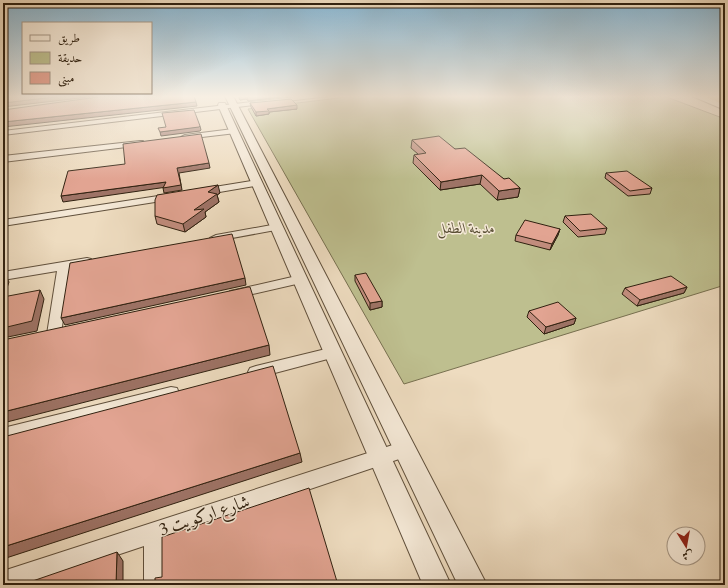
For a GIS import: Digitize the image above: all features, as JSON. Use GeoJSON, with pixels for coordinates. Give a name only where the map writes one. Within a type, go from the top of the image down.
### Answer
{"type":"FeatureCollection","features":[{"type":"Feature","properties":{"kind":"street"},"geometry":{"type":"LineString","coordinates":[[3,132],[58,123]]}},
{"type":"Feature","properties":{"kind":"street"},"geometry":{"type":"LineString","coordinates":[[231,123],[233,131],[334,352],[379,458],[437,585]]}},
{"type":"Feature","properties":{"kind":"street"},"geometry":{"type":"LineString","coordinates":[[237,123],[405,449],[473,585]]}},
{"type":"Feature","properties":{"kind":"street"},"geometry":{"type":"LineString","coordinates":[[179,138],[233,131]]}},
{"type":"Feature","properties":{"kind":"street"},"geometry":{"type":"LineString","coordinates":[[3,159],[148,142]]}},
{"type":"Feature","properties":{"kind":"street"},"geometry":{"type":"LineString","coordinates":[[3,223],[257,183]]}},
{"type":"Feature","properties":{"kind":"street"},"geometry":{"type":"LineString","coordinates":[[201,241],[277,228]]}},
{"type":"Feature","properties":{"kind":"street"},"geometry":{"type":"LineString","coordinates":[[3,276],[102,259]]}},
{"type":"Feature","properties":{"kind":"street"},"geometry":{"type":"LineString","coordinates":[[54,334],[64,266]]}},
{"type":"Feature","properties":{"kind":"street"},"geometry":{"type":"LineString","coordinates":[[224,296],[301,279]]}},
{"type":"Feature","properties":{"kind":"street"},"geometry":{"type":"LineString","coordinates":[[39,337],[69,331]]}},
{"type":"Feature","properties":{"kind":"street"},"geometry":{"type":"LineString","coordinates":[[242,375],[334,352]]}},
{"type":"Feature","properties":{"kind":"street"},"geometry":{"type":"LineString","coordinates":[[3,436],[188,389]]}},
{"type":"Feature","properties":{"kind":"street","name":"شارع اركويت 3"},"geometry":{"type":"LineString","coordinates":[[3,582],[405,449]]}},
{"type":"Feature","properties":{"kind":"street"},"geometry":{"type":"LineString","coordinates":[[154,531],[155,585]]}},
{"type":"Feature","properties":{"kind":"green space","name":"مدينة الطفل"},"geometry":{"type":"Polygon","coordinates":[[[256,123],[725,123],[725,285],[404,384],[256,123]]]}},
{"type":"Feature","properties":{"kind":"building"},"geometry":{"type":"Polygon","coordinates":[[[165,123],[199,123],[200,126],[160,132],[158,128],[166,127],[165,123]]]}},
{"type":"Feature","properties":{"kind":"building"},"geometry":{"type":"Polygon","coordinates":[[[201,134],[209,163],[177,168],[181,185],[163,188],[166,182],[61,196],[68,171],[125,164],[123,144],[201,134]]]}},
{"type":"Feature","properties":{"kind":"building"},"geometry":{"type":"Polygon","coordinates":[[[439,136],[455,149],[465,148],[504,179],[509,178],[520,188],[499,191],[482,175],[441,182],[414,155],[426,153],[412,140],[439,136]]]}},
{"type":"Feature","properties":{"kind":"building"},"geometry":{"type":"Polygon","coordinates":[[[627,171],[652,188],[630,191],[606,173],[627,171]]]}},
{"type":"Feature","properties":{"kind":"building"},"geometry":{"type":"Polygon","coordinates":[[[218,185],[208,192],[217,194],[194,210],[204,209],[183,224],[155,216],[155,200],[157,195],[218,185]]]}},
{"type":"Feature","properties":{"kind":"building"},"geometry":{"type":"Polygon","coordinates":[[[591,214],[607,228],[580,231],[565,216],[591,214]]]}},
{"type":"Feature","properties":{"kind":"building"},"geometry":{"type":"Polygon","coordinates":[[[525,220],[560,229],[552,244],[516,235],[525,220]]]}},
{"type":"Feature","properties":{"kind":"building"},"geometry":{"type":"Polygon","coordinates":[[[232,234],[245,278],[61,318],[70,263],[232,234]]]}},
{"type":"Feature","properties":{"kind":"building"},"geometry":{"type":"Polygon","coordinates":[[[366,273],[382,301],[370,303],[355,275],[366,273]]]}},
{"type":"Feature","properties":{"kind":"building"},"geometry":{"type":"Polygon","coordinates":[[[671,276],[687,287],[640,300],[625,288],[671,276]]]}},
{"type":"Feature","properties":{"kind":"building"},"geometry":{"type":"Polygon","coordinates":[[[250,287],[269,345],[3,412],[3,340],[250,287]]]}},
{"type":"Feature","properties":{"kind":"building"},"geometry":{"type":"Polygon","coordinates":[[[40,290],[32,321],[3,328],[3,297],[40,290]]]}},
{"type":"Feature","properties":{"kind":"building"},"geometry":{"type":"Polygon","coordinates":[[[558,302],[576,318],[546,327],[529,311],[558,302]]]}},
{"type":"Feature","properties":{"kind":"building"},"geometry":{"type":"Polygon","coordinates":[[[273,366],[300,453],[3,547],[3,437],[273,366]]]}},
{"type":"Feature","properties":{"kind":"building"},"geometry":{"type":"Polygon","coordinates":[[[309,488],[338,585],[155,585],[155,578],[162,577],[162,537],[309,488]]]}},
{"type":"Feature","properties":{"kind":"building"},"geometry":{"type":"Polygon","coordinates":[[[117,552],[116,585],[21,585],[117,552]]]}}]}
